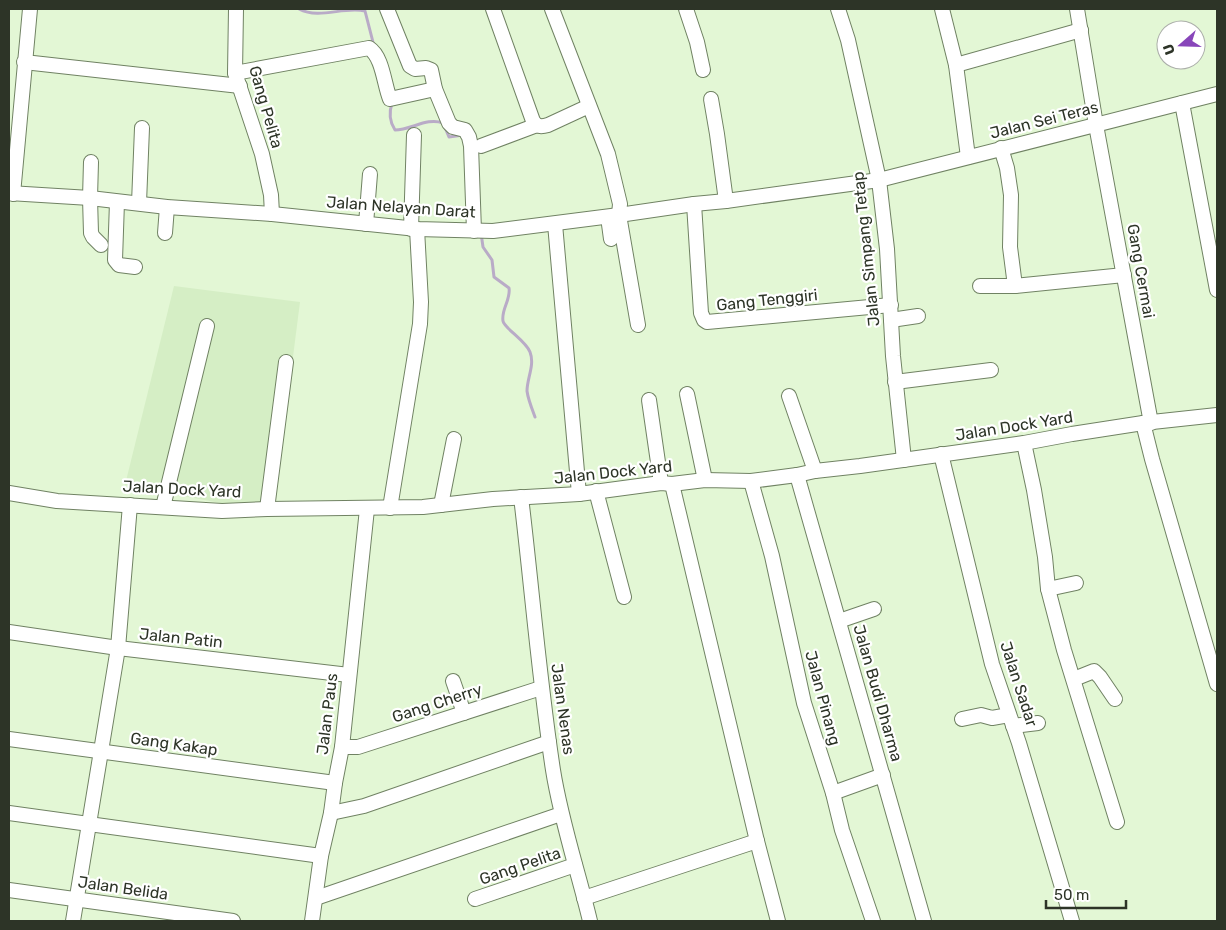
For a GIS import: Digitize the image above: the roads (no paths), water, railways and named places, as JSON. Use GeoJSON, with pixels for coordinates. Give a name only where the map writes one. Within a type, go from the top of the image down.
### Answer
{"type":"FeatureCollection","features":[{"type":"Feature","properties":{"kind":"street"},"geometry":{"type":"LineString","coordinates":[[11,194],[30,9]]}},
{"type":"Feature","properties":{"kind":"street","name":"Gang Pelita"},"geometry":{"type":"LineString","coordinates":[[236,9],[238,79],[267,176],[272,214]]}},
{"type":"Feature","properties":{"kind":"street"},"geometry":{"type":"LineString","coordinates":[[387,9],[412,68],[429,68],[431,70],[435,89],[451,125],[468,134],[471,146],[476,231]]}},
{"type":"Feature","properties":{"kind":"street"},"geometry":{"type":"LineString","coordinates":[[493,9],[536,126]]}},
{"type":"Feature","properties":{"kind":"street"},"geometry":{"type":"LineString","coordinates":[[552,9],[613,172],[620,204],[614,216],[611,239]]}},
{"type":"Feature","properties":{"kind":"street"},"geometry":{"type":"LineString","coordinates":[[686,9],[697,42],[703,70]]}},
{"type":"Feature","properties":{"kind":"street","name":"Jalan Simpang Tetap"},"geometry":{"type":"LineString","coordinates":[[838,9],[848,40],[879,180],[887,249],[895,382],[904,460]]}},
{"type":"Feature","properties":{"kind":"street"},"geometry":{"type":"LineString","coordinates":[[942,9],[956,65],[968,156]]}},
{"type":"Feature","properties":{"kind":"street","name":"Gang Cermai"},"geometry":{"type":"LineString","coordinates":[[1077,9],[1124,275],[1152,459],[1217,684]]}},
{"type":"Feature","properties":{"kind":"street"},"geometry":{"type":"LineString","coordinates":[[956,65],[1082,30]]}},
{"type":"Feature","properties":{"kind":"street"},"geometry":{"type":"LineString","coordinates":[[24,62],[238,79],[364,47],[374,52],[384,76],[389,98],[435,89]]}},
{"type":"Feature","properties":{"kind":"street","name":"Jalan Sei Teras"},"geometry":{"type":"LineString","coordinates":[[879,180],[1217,94]]}},
{"type":"Feature","properties":{"kind":"street"},"geometry":{"type":"LineString","coordinates":[[710,99],[726,201]]}},
{"type":"Feature","properties":{"kind":"street"},"geometry":{"type":"LineString","coordinates":[[1182,103],[1217,290]]}},
{"type":"Feature","properties":{"kind":"street"},"geometry":{"type":"LineString","coordinates":[[481,146],[536,126],[548,126],[589,106]]}},
{"type":"Feature","properties":{"kind":"street"},"geometry":{"type":"LineString","coordinates":[[139,203],[142,128]]}},
{"type":"Feature","properties":{"kind":"street"},"geometry":{"type":"LineString","coordinates":[[390,508],[420,324],[421,302],[414,229],[414,134]]}},
{"type":"Feature","properties":{"kind":"street"},"geometry":{"type":"LineString","coordinates":[[1000,148],[1007,168],[1011,195],[1010,247],[1014,286]]}},
{"type":"Feature","properties":{"kind":"street"},"geometry":{"type":"LineString","coordinates":[[91,162],[91,233],[101,245]]}},
{"type":"Feature","properties":{"kind":"street"},"geometry":{"type":"LineString","coordinates":[[366,224],[370,174]]}},
{"type":"Feature","properties":{"kind":"street","name":"Jalan Nelayan Darat"},"geometry":{"type":"LineString","coordinates":[[11,194],[90,198],[168,207],[272,214],[414,229],[493,231],[879,180]]}},
{"type":"Feature","properties":{"kind":"street"},"geometry":{"type":"LineString","coordinates":[[117,202],[115,260],[119,265],[135,267]]}},
{"type":"Feature","properties":{"kind":"street","name":"Gang Tenggiri"},"geometry":{"type":"LineString","coordinates":[[694,204],[701,313],[707,322],[891,305]]}},
{"type":"Feature","properties":{"kind":"street"},"geometry":{"type":"LineString","coordinates":[[165,233],[168,207]]}},
{"type":"Feature","properties":{"kind":"street"},"geometry":{"type":"LineString","coordinates":[[614,216],[638,325]]}},
{"type":"Feature","properties":{"kind":"street"},"geometry":{"type":"LineString","coordinates":[[555,224],[579,494]]}},
{"type":"Feature","properties":{"kind":"street"},"geometry":{"type":"LineString","coordinates":[[980,286],[1014,286],[1124,275]]}},
{"type":"Feature","properties":{"kind":"street"},"geometry":{"type":"LineString","coordinates":[[892,320],[918,316]]}},
{"type":"Feature","properties":{"kind":"street"},"geometry":{"type":"LineString","coordinates":[[163,507],[207,326]]}},
{"type":"Feature","properties":{"kind":"street"},"geometry":{"type":"LineString","coordinates":[[267,509],[286,362]]}},
{"type":"Feature","properties":{"kind":"street"},"geometry":{"type":"LineString","coordinates":[[895,382],[991,370]]}},
{"type":"Feature","properties":{"kind":"street"},"geometry":{"type":"LineString","coordinates":[[687,394],[705,480]]}},
{"type":"Feature","properties":{"kind":"street"},"geometry":{"type":"LineString","coordinates":[[789,396],[815,470]]}},
{"type":"Feature","properties":{"kind":"street"},"geometry":{"type":"LineString","coordinates":[[648,400],[667,483],[778,921]]}},
{"type":"Feature","properties":{"kind":"street","name":"Jalan Dock Yard"},"geometry":{"type":"LineString","coordinates":[[9,493],[57,501],[222,511],[368,509],[442,505],[521,497],[579,494],[705,480],[751,481],[797,475],[815,470],[941,454],[1026,450],[1072,434],[1147,427],[1217,415]]}},
{"type":"Feature","properties":{"kind":"street"},"geometry":{"type":"LineString","coordinates":[[442,505],[454,439]]}},
{"type":"Feature","properties":{"kind":"street"},"geometry":{"type":"LineString","coordinates":[[1026,450],[1045,558],[1048,589],[1117,822]]}},
{"type":"Feature","properties":{"kind":"street","name":"Jalan Sadar"},"geometry":{"type":"LineString","coordinates":[[941,454],[992,664],[1072,921]]}},
{"type":"Feature","properties":{"kind":"street","name":"Jalan Budi Dharma"},"geometry":{"type":"LineString","coordinates":[[797,475],[924,921]]}},
{"type":"Feature","properties":{"kind":"street","name":"Jalan Pinang"},"geometry":{"type":"LineString","coordinates":[[751,481],[772,556],[804,703],[833,793],[842,830],[873,921]]}},
{"type":"Feature","properties":{"kind":"street"},"geometry":{"type":"LineString","coordinates":[[596,491],[624,597]]}},
{"type":"Feature","properties":{"kind":"street","name":"Jalan Nenas"},"geometry":{"type":"LineString","coordinates":[[521,497],[532,580],[541,688],[549,742],[561,814],[590,921]]}},
{"type":"Feature","properties":{"kind":"street"},"geometry":{"type":"LineString","coordinates":[[73,921],[118,648],[130,505]]}},
{"type":"Feature","properties":{"kind":"street","name":"Jalan Paus"},"geometry":{"type":"LineString","coordinates":[[312,921],[321,856],[331,813],[342,747],[368,509]]}},
{"type":"Feature","properties":{"kind":"street"},"geometry":{"type":"LineString","coordinates":[[1048,589],[1076,583]]}},
{"type":"Feature","properties":{"kind":"street"},"geometry":{"type":"LineString","coordinates":[[839,621],[874,609]]}},
{"type":"Feature","properties":{"kind":"street","name":"Jalan Patin"},"geometry":{"type":"LineString","coordinates":[[9,632],[118,648],[350,674]]}},
{"type":"Feature","properties":{"kind":"street"},"geometry":{"type":"LineString","coordinates":[[1074,679],[1094,672],[1115,698]]}},
{"type":"Feature","properties":{"kind":"street"},"geometry":{"type":"LineString","coordinates":[[453,681],[464,714]]}},
{"type":"Feature","properties":{"kind":"street","name":"Gang Cherry"},"geometry":{"type":"LineString","coordinates":[[342,747],[358,747],[541,688]]}},
{"type":"Feature","properties":{"kind":"street"},"geometry":{"type":"LineString","coordinates":[[962,719],[981,715],[1038,723]]}},
{"type":"Feature","properties":{"kind":"street","name":"Gang Kakap"},"geometry":{"type":"LineString","coordinates":[[9,739],[335,783]]}},
{"type":"Feature","properties":{"kind":"street"},"geometry":{"type":"LineString","coordinates":[[331,813],[364,806],[549,742]]}},
{"type":"Feature","properties":{"kind":"street"},"geometry":{"type":"LineString","coordinates":[[833,793],[883,775]]}},
{"type":"Feature","properties":{"kind":"street"},"geometry":{"type":"LineString","coordinates":[[9,813],[321,856]]}},
{"type":"Feature","properties":{"kind":"street"},"geometry":{"type":"LineString","coordinates":[[316,898],[561,814]]}},
{"type":"Feature","properties":{"kind":"street"},"geometry":{"type":"LineString","coordinates":[[584,898],[757,841]]}},
{"type":"Feature","properties":{"kind":"street","name":"Gang Pelita"},"geometry":{"type":"LineString","coordinates":[[475,899],[576,865]]}},
{"type":"Feature","properties":{"kind":"street","name":"Jalan Belida"},"geometry":{"type":"LineString","coordinates":[[9,890],[77,899],[167,917],[233,921]]}},
{"type":"Feature","properties":{"kind":"waterway"},"geometry":{"type":"LineString","coordinates":[[299,9],[315,13],[348,10],[365,11],[374,46]]}},
{"type":"Feature","properties":{"kind":"waterway"},"geometry":{"type":"LineString","coordinates":[[392,103],[390,116],[395,130],[437,122],[443,123],[449,137],[463,135]]}},
{"type":"Feature","properties":{"kind":"waterway"},"geometry":{"type":"LineString","coordinates":[[481,233],[483,247],[492,260],[494,277],[509,288],[509,297],[503,312],[504,324],[530,352],[532,362],[527,391],[535,417]]}}]}
